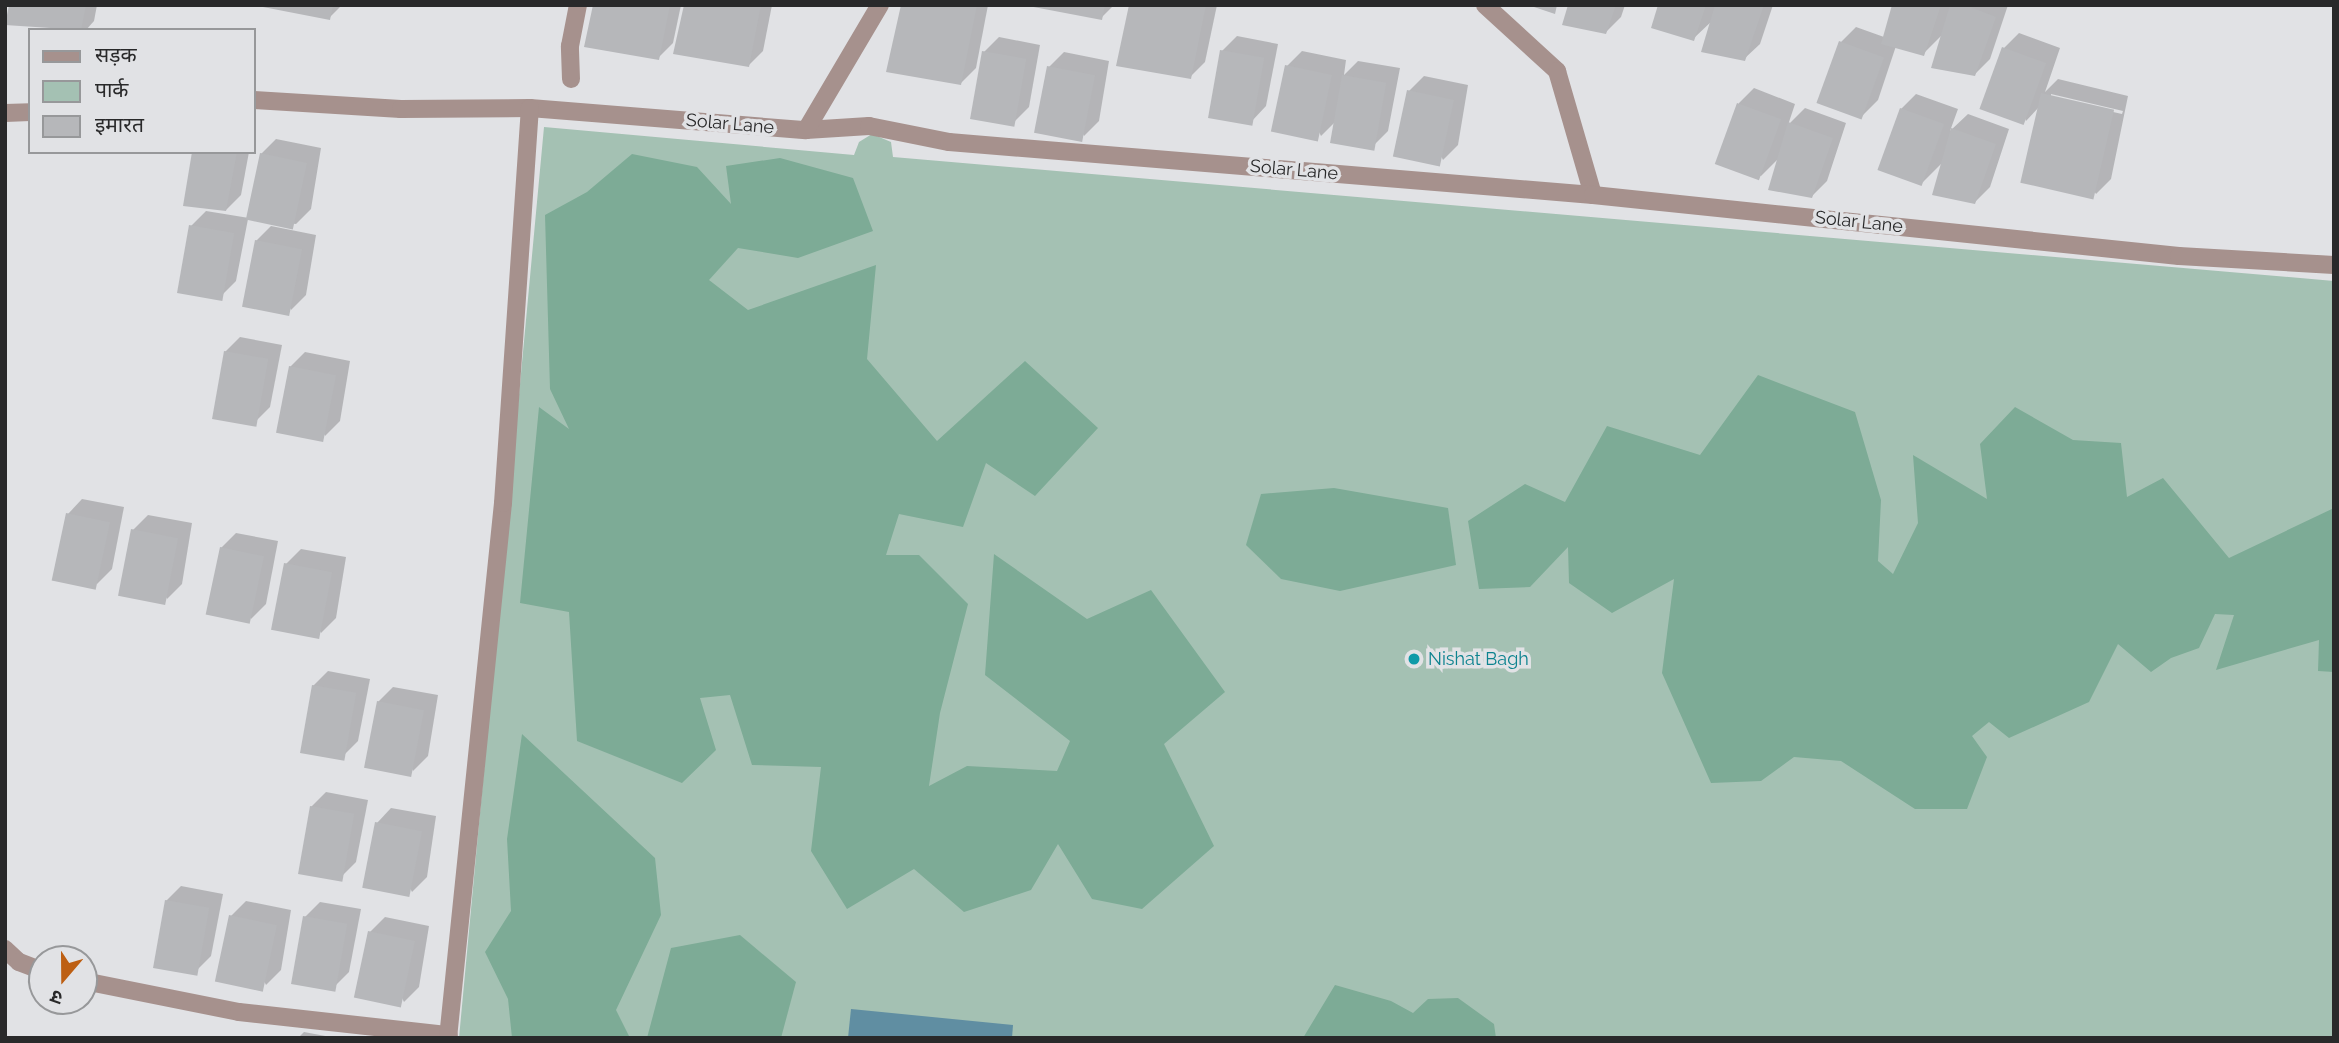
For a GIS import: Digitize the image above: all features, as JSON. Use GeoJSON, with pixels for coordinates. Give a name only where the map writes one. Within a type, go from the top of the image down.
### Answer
{"type":"FeatureCollection","features":[{"type":"Feature","properties":{"kind":"street"},"geometry":{"type":"LineString","coordinates":[[572,79],[570,46],[578,5]]}},
{"type":"Feature","properties":{"kind":"street"},"geometry":{"type":"LineString","coordinates":[[806,131],[880,5]]}},
{"type":"Feature","properties":{"kind":"street"},"geometry":{"type":"LineString","coordinates":[[1485,5],[1557,71],[1593,195]]}},
{"type":"Feature","properties":{"kind":"street","name":"Solar Lane"},"geometry":{"type":"LineString","coordinates":[[256,100],[401,109],[530,108],[806,131],[869,126],[949,142],[1593,195],[2179,256],[2334,265]]}},
{"type":"Feature","properties":{"kind":"street"},"geometry":{"type":"LineString","coordinates":[[98,984],[239,1012],[448,1036],[503,503],[530,108]]}},
{"type":"Feature","properties":{"kind":"street"},"geometry":{"type":"LineString","coordinates":[[5,113],[28,112]]}},
{"type":"Feature","properties":{"kind":"street"},"geometry":{"type":"LineString","coordinates":[[5,949],[19,962],[28,966]]}},
{"type":"Feature","properties":{"kind":"green space","name":"Nishat Bagh"},"geometry":{"type":"Polygon","coordinates":[[[544,127],[854,155],[859,142],[872,134],[891,142],[893,157],[2334,281],[2334,1038],[459,1038],[544,127]]]}},
{"type":"Feature","properties":{"kind":"green space"},"geometry":{"type":"Polygon","coordinates":[[[632,154],[697,167],[731,204],[726,166],[780,158],[853,178],[873,231],[798,258],[738,248],[709,280],[748,310],[876,265],[867,359],[937,441],[1025,361],[1098,428],[1035,496],[986,463],[963,527],[899,514],[886,555],[919,555],[968,604],[940,713],[929,786],[967,766],[1057,771],[1070,741],[985,675],[994,554],[1087,619],[1151,590],[1225,692],[1164,744],[1214,846],[1142,909],[1092,899],[1058,844],[1031,890],[964,912],[914,869],[847,909],[811,851],[821,767],[752,765],[730,695],[700,698],[716,750],[682,783],[577,741],[569,612],[520,603],[539,407],[569,429],[550,389],[545,215],[587,192],[632,154]]]}},
{"type":"Feature","properties":{"kind":"green space"},"geometry":{"type":"Polygon","coordinates":[[[1758,375],[1855,412],[1881,500],[1878,561],[1893,574],[1918,523],[1913,455],[1987,499],[1980,444],[2015,407],[2073,440],[2121,443],[2127,497],[2163,478],[2229,558],[2334,508],[2334,672],[2318,671],[2319,640],[2216,670],[2234,615],[2215,614],[2199,648],[2171,658],[2151,672],[2118,644],[2089,702],[2009,738],[1989,722],[1972,736],[1987,757],[1967,809],[1915,809],[1841,761],[1794,757],[1761,781],[1711,783],[1662,673],[1674,579],[1612,613],[1569,583],[1568,547],[1530,587],[1479,589],[1468,521],[1525,484],[1565,502],[1607,426],[1700,455],[1758,375]]]}},
{"type":"Feature","properties":{"kind":"green space"},"geometry":{"type":"Polygon","coordinates":[[[1334,488],[1448,508],[1456,565],[1340,591],[1281,579],[1246,545],[1261,494],[1334,488]]]}},
{"type":"Feature","properties":{"kind":"green space"},"geometry":{"type":"Polygon","coordinates":[[[522,734],[655,858],[661,915],[616,1010],[630,1038],[512,1038],[508,999],[485,952],[511,911],[507,839],[522,734]]]}},
{"type":"Feature","properties":{"kind":"green space"},"geometry":{"type":"Polygon","coordinates":[[[740,935],[796,982],[781,1038],[647,1038],[671,948],[740,935]]]}},
{"type":"Feature","properties":{"kind":"green space"},"geometry":{"type":"Polygon","coordinates":[[[1335,985],[1391,1001],[1413,1013],[1428,999],[1458,998],[1494,1024],[1496,1038],[1303,1038],[1335,985]]]}},
{"type":"Feature","properties":{"kind":"water"},"geometry":{"type":"Polygon","coordinates":[[[851,1009],[1013,1025],[1012,1038],[848,1038],[851,1009]]]}},
{"type":"Feature","properties":{"kind":"building"},"geometry":{"type":"Polygon","coordinates":[[[9,5],[86,5],[81,28],[5,25],[9,5]]]}},
{"type":"Feature","properties":{"kind":"building"},"geometry":{"type":"Polygon","coordinates":[[[253,5],[333,5],[330,20],[253,5]]]}},
{"type":"Feature","properties":{"kind":"building"},"geometry":{"type":"Polygon","coordinates":[[[593,5],[670,5],[659,60],[584,47],[593,5]]]}},
{"type":"Feature","properties":{"kind":"building"},"geometry":{"type":"Polygon","coordinates":[[[684,5],[761,5],[749,67],[673,54],[684,5]]]}},
{"type":"Feature","properties":{"kind":"building"},"geometry":{"type":"Polygon","coordinates":[[[901,5],[977,5],[961,85],[886,72],[901,5]]]}},
{"type":"Feature","properties":{"kind":"building"},"geometry":{"type":"Polygon","coordinates":[[[1023,5],[1105,5],[1102,20],[1023,5]]]}},
{"type":"Feature","properties":{"kind":"building"},"geometry":{"type":"Polygon","coordinates":[[[1129,5],[1206,5],[1191,79],[1116,66],[1129,5]]]}},
{"type":"Feature","properties":{"kind":"building"},"geometry":{"type":"Polygon","coordinates":[[[1528,5],[1557,5],[1555,14],[1528,5]]]}},
{"type":"Feature","properties":{"kind":"building"},"geometry":{"type":"Polygon","coordinates":[[[1568,5],[1616,5],[1606,34],[1562,25],[1568,5]]]}},
{"type":"Feature","properties":{"kind":"building"},"geometry":{"type":"Polygon","coordinates":[[[1658,5],[1706,5],[1694,41],[1651,28],[1658,5]]]}},
{"type":"Feature","properties":{"kind":"building"},"geometry":{"type":"Polygon","coordinates":[[[1715,5],[1764,5],[1745,61],[1701,52],[1715,5]]]}},
{"type":"Feature","properties":{"kind":"building"},"geometry":{"type":"Polygon","coordinates":[[[1892,5],[1941,5],[1924,56],[1881,44],[1892,5]]]}},
{"type":"Feature","properties":{"kind":"building"},"geometry":{"type":"Polygon","coordinates":[[[1950,5],[1965,5],[1996,17],[1975,76],[1931,68],[1950,5]]]}},
{"type":"Feature","properties":{"kind":"building"},"geometry":{"type":"Polygon","coordinates":[[[1839,41],[1884,57],[1862,119],[1816,103],[1839,41]]]}},
{"type":"Feature","properties":{"kind":"building"},"geometry":{"type":"Polygon","coordinates":[[[2002,47],[2046,63],[2024,125],[1979,109],[2002,47]]]}},
{"type":"Feature","properties":{"kind":"building"},"geometry":{"type":"Polygon","coordinates":[[[1220,50],[1264,58],[1252,126],[1208,118],[1220,50]]]}},
{"type":"Feature","properties":{"kind":"building"},"geometry":{"type":"Polygon","coordinates":[[[982,51],[1026,59],[1014,127],[970,119],[982,51]]]}},
{"type":"Feature","properties":{"kind":"building"},"geometry":{"type":"Polygon","coordinates":[[[1285,65],[1332,75],[1318,141],[1271,132],[1285,65]]]}},
{"type":"Feature","properties":{"kind":"building"},"geometry":{"type":"Polygon","coordinates":[[[1047,66],[1095,75],[1082,142],[1034,133],[1047,66]]]}},
{"type":"Feature","properties":{"kind":"building"},"geometry":{"type":"Polygon","coordinates":[[[1342,75],[1386,83],[1374,151],[1330,143],[1342,75]]]}},
{"type":"Feature","properties":{"kind":"building"},"geometry":{"type":"Polygon","coordinates":[[[1407,90],[1454,100],[1440,166],[1393,157],[1407,90]]]}},
{"type":"Feature","properties":{"kind":"building"},"geometry":{"type":"Polygon","coordinates":[[[2041,93],[2114,110],[2093,200],[2020,183],[2041,93]]]}},
{"type":"Feature","properties":{"kind":"building"},"geometry":{"type":"Polygon","coordinates":[[[1737,103],[1781,119],[1759,180],[1715,164],[1737,103]]]}},
{"type":"Feature","properties":{"kind":"building"},"geometry":{"type":"Polygon","coordinates":[[[1900,108],[1944,124],[1922,186],[1877,170],[1900,108]]]}},
{"type":"Feature","properties":{"kind":"building"},"geometry":{"type":"Polygon","coordinates":[[[1788,122],[1833,138],[1812,198],[1768,190],[1788,122]]]}},
{"type":"Feature","properties":{"kind":"building"},"geometry":{"type":"Polygon","coordinates":[[[1951,128],[1996,144],[1975,204],[1932,195],[1951,128]]]}},
{"type":"Feature","properties":{"kind":"building"},"geometry":{"type":"Polygon","coordinates":[[[260,153],[307,163],[293,229],[246,220],[260,153]]]}},
{"type":"Feature","properties":{"kind":"building"},"geometry":{"type":"Polygon","coordinates":[[[192,154],[237,154],[226,211],[183,206],[192,154]]]}},
{"type":"Feature","properties":{"kind":"building"},"geometry":{"type":"Polygon","coordinates":[[[189,225],[234,233],[222,301],[177,293],[189,225]]]}},
{"type":"Feature","properties":{"kind":"building"},"geometry":{"type":"Polygon","coordinates":[[[255,240],[302,249],[289,316],[242,307],[255,240]]]}},
{"type":"Feature","properties":{"kind":"building"},"geometry":{"type":"Polygon","coordinates":[[[224,351],[268,359],[256,427],[212,419],[224,351]]]}},
{"type":"Feature","properties":{"kind":"building"},"geometry":{"type":"Polygon","coordinates":[[[289,366],[336,375],[323,442],[276,433],[289,366]]]}},
{"type":"Feature","properties":{"kind":"building"},"geometry":{"type":"Polygon","coordinates":[[[66,513],[110,522],[96,590],[52,580],[66,513]]]}},
{"type":"Feature","properties":{"kind":"building"},"geometry":{"type":"Polygon","coordinates":[[[131,529],[178,538],[165,605],[118,596],[131,529]]]}},
{"type":"Feature","properties":{"kind":"building"},"geometry":{"type":"Polygon","coordinates":[[[220,547],[264,556],[250,624],[206,614],[220,547]]]}},
{"type":"Feature","properties":{"kind":"building"},"geometry":{"type":"Polygon","coordinates":[[[284,563],[332,572],[319,639],[271,630],[284,563]]]}},
{"type":"Feature","properties":{"kind":"building"},"geometry":{"type":"Polygon","coordinates":[[[312,685],[356,693],[344,761],[300,753],[312,685]]]}},
{"type":"Feature","properties":{"kind":"building"},"geometry":{"type":"Polygon","coordinates":[[[377,701],[424,710],[411,777],[364,768],[377,701]]]}},
{"type":"Feature","properties":{"kind":"building"},"geometry":{"type":"Polygon","coordinates":[[[310,806],[354,814],[342,882],[298,874],[310,806]]]}},
{"type":"Feature","properties":{"kind":"building"},"geometry":{"type":"Polygon","coordinates":[[[375,822],[422,831],[409,897],[362,888],[375,822]]]}},
{"type":"Feature","properties":{"kind":"building"},"geometry":{"type":"Polygon","coordinates":[[[165,900],[209,908],[197,976],[153,968],[165,900]]]}},
{"type":"Feature","properties":{"kind":"building"},"geometry":{"type":"Polygon","coordinates":[[[229,915],[277,925],[263,992],[215,982],[229,915]]]}},
{"type":"Feature","properties":{"kind":"building"},"geometry":{"type":"Polygon","coordinates":[[[303,916],[347,924],[335,992],[291,984],[303,916]]]}},
{"type":"Feature","properties":{"kind":"building"},"geometry":{"type":"Polygon","coordinates":[[[368,931],[415,941],[401,1007],[354,998],[368,931]]]}},
{"type":"Feature","properties":{"kind":"place","name":"Nishat Bagh"},"geometry":{"type":"Point","coordinates":[1414,659]}}]}
